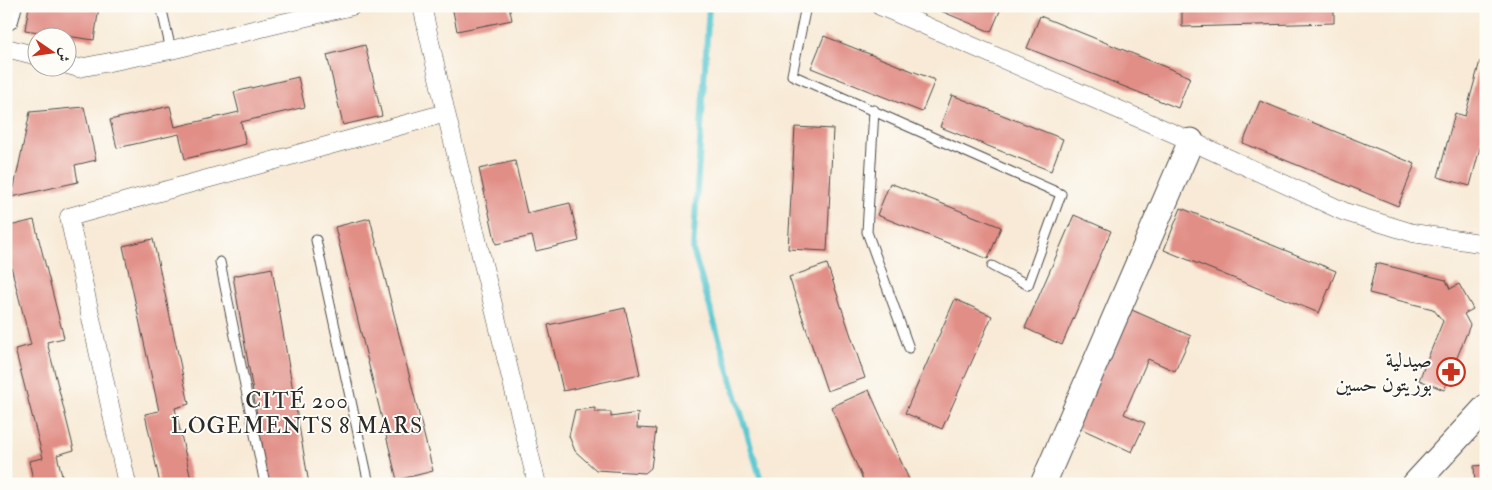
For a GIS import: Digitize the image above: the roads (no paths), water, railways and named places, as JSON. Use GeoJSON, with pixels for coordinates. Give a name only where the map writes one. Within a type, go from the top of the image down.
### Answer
{"type":"FeatureCollection","features":[{"type":"Feature","properties":{"kind":"street"},"geometry":{"type":"LineString","coordinates":[[6,18],[8,6]]}},
{"type":"Feature","properties":{"kind":"street"},"geometry":{"type":"LineString","coordinates":[[78,68],[171,50],[352,6]]}},
{"type":"Feature","properties":{"kind":"street"},"geometry":{"type":"LineString","coordinates":[[422,6],[446,113],[538,484]]}},
{"type":"Feature","properties":{"kind":"street"},"geometry":{"type":"LineString","coordinates":[[880,6],[1190,140],[1345,212],[1413,233],[1486,244]]}},
{"type":"Feature","properties":{"kind":"street"},"geometry":{"type":"LineString","coordinates":[[6,48],[28,54]]}},
{"type":"Feature","properties":{"kind":"street"},"geometry":{"type":"LineString","coordinates":[[127,484],[69,217],[446,113]]}},
{"type":"Feature","properties":{"kind":"street"},"geometry":{"type":"LineString","coordinates":[[1043,484],[1190,140]]}},
{"type":"Feature","properties":{"kind":"street"},"geometry":{"type":"LineString","coordinates":[[1415,484],[1486,407]]}},
{"type":"Feature","properties":{"kind":"lane"},"geometry":{"type":"LineString","coordinates":[[161,6],[171,50]]}},
{"type":"Feature","properties":{"kind":"lane"},"geometry":{"type":"LineString","coordinates":[[806,6],[792,75],[1060,194],[1028,285],[992,266]]}},
{"type":"Feature","properties":{"kind":"lane"},"geometry":{"type":"LineString","coordinates":[[874,110],[867,232],[910,348]]}},
{"type":"Feature","properties":{"kind":"lane"},"geometry":{"type":"LineString","coordinates":[[316,240],[369,484]]}},
{"type":"Feature","properties":{"kind":"lane"},"geometry":{"type":"LineString","coordinates":[[220,262],[264,484]]}},
{"type":"Feature","properties":{"kind":"waterway"},"geometry":{"type":"LineString","coordinates":[[709,6],[693,250],[762,484]]}},
{"type":"Feature","properties":{"kind":"place","name":"صيدلية بوزيتون حسين"},"geometry":{"type":"Point","coordinates":[1451,372]}},
{"type":"Feature","properties":{"kind":"district","name":"CITÉ 200 LOGEMENTS 8 MARS"},"geometry":{"type":"Point","coordinates":[297,414]}}]}
